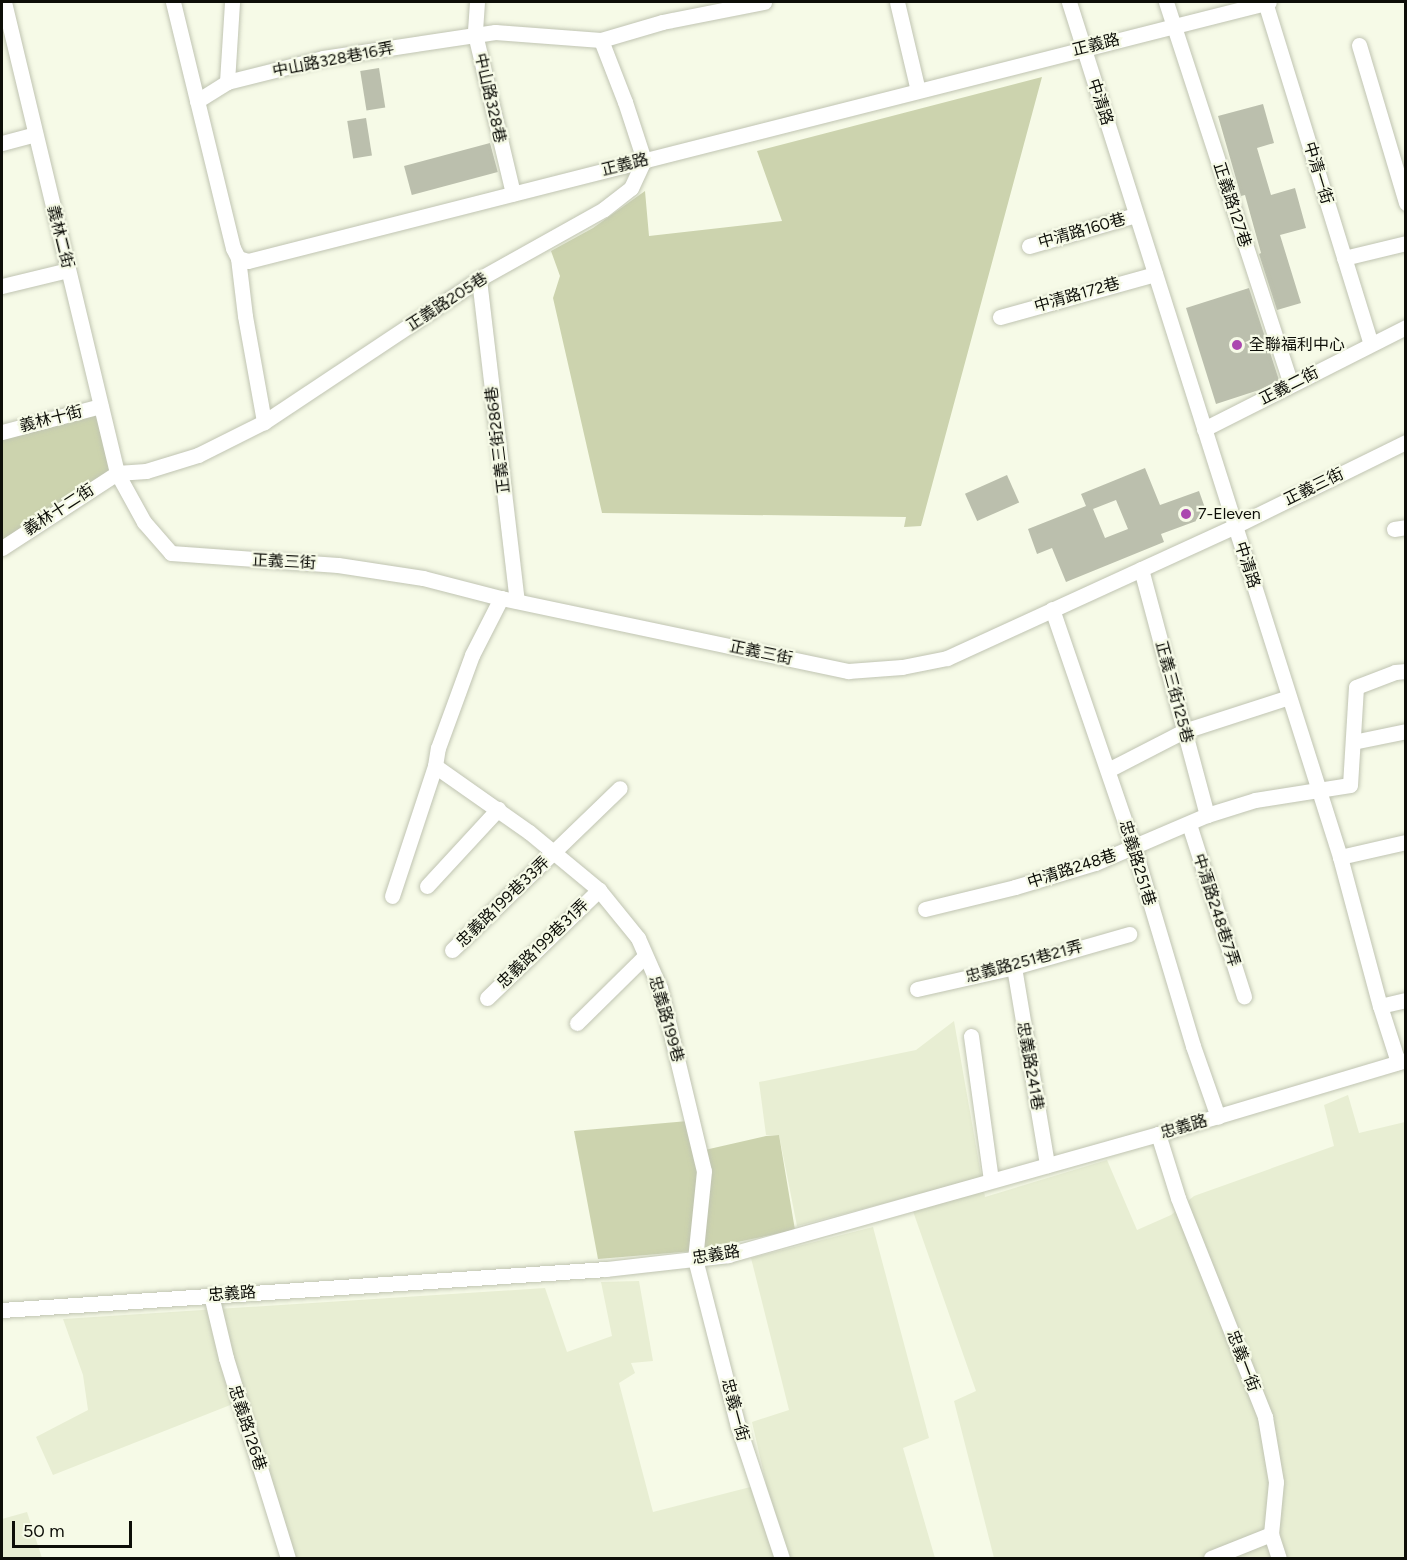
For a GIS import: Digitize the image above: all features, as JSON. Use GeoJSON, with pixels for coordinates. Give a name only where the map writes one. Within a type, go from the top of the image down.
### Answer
{"type":"FeatureCollection","features":[{"type":"Feature","properties":{"kind":"street","name":"義林二街"},"geometry":{"type":"LineString","coordinates":[[4,2],[117,473]]}},
{"type":"Feature","properties":{"kind":"street"},"geometry":{"type":"LineString","coordinates":[[173,2],[238,258],[245,316],[264,422]]}},
{"type":"Feature","properties":{"kind":"street"},"geometry":{"type":"LineString","coordinates":[[227,82],[232,2]]}},
{"type":"Feature","properties":{"kind":"street","name":"中山路328巷"},"geometry":{"type":"LineString","coordinates":[[477,2],[475,34],[513,194]]}},
{"type":"Feature","properties":{"kind":"street"},"geometry":{"type":"LineString","coordinates":[[644,160],[601,40],[662,22],[764,2]]}},
{"type":"Feature","properties":{"kind":"street"},"geometry":{"type":"LineString","coordinates":[[897,2],[918,91]]}},
{"type":"Feature","properties":{"kind":"street","name":"中清路"},"geometry":{"type":"LineString","coordinates":[[1069,2],[1340,857],[1380,1006],[1402,1061]]}},
{"type":"Feature","properties":{"kind":"street","name":"正義路127巷"},"geometry":{"type":"LineString","coordinates":[[1166,2],[1291,384]]}},
{"type":"Feature","properties":{"kind":"street","name":"正義路"},"geometry":{"type":"LineString","coordinates":[[238,258],[248,261],[1266,2]]}},
{"type":"Feature","properties":{"kind":"street","name":"中清一街"},"geometry":{"type":"LineString","coordinates":[[1266,2],[1371,344]]}},
{"type":"Feature","properties":{"kind":"street","name":"中山路328巷16弄"},"geometry":{"type":"LineString","coordinates":[[197,101],[227,82],[323,58],[475,34],[495,32],[601,40]]}},
{"type":"Feature","properties":{"kind":"street"},"geometry":{"type":"LineString","coordinates":[[1359,45],[1406,203]]}},
{"type":"Feature","properties":{"kind":"street"},"geometry":{"type":"LineString","coordinates":[[2,143],[35,134]]}},
{"type":"Feature","properties":{"kind":"street","name":"正義路205巷"},"geometry":{"type":"LineString","coordinates":[[117,473],[146,471],[198,455],[264,422],[479,279],[604,209],[631,188],[644,160]]}},
{"type":"Feature","properties":{"kind":"street","name":"中清路160巷"},"geometry":{"type":"LineString","coordinates":[[1029,246],[1136,215]]}},
{"type":"Feature","properties":{"kind":"street"},"geometry":{"type":"LineString","coordinates":[[1344,258],[1406,243]]}},
{"type":"Feature","properties":{"kind":"street"},"geometry":{"type":"LineString","coordinates":[[2,286],[68,270]]}},
{"type":"Feature","properties":{"kind":"street","name":"中清路172巷"},"geometry":{"type":"LineString","coordinates":[[1000,317],[1155,274]]}},
{"type":"Feature","properties":{"kind":"street","name":"正義三街286巷"},"geometry":{"type":"LineString","coordinates":[[479,279],[518,601]]}},
{"type":"Feature","properties":{"kind":"street","name":"正義二街"},"geometry":{"type":"LineString","coordinates":[[1204,429],[1406,327]]}},
{"type":"Feature","properties":{"kind":"street","name":"義林十街"},"geometry":{"type":"LineString","coordinates":[[2,432],[101,406]]}},
{"type":"Feature","properties":{"kind":"street","name":"正義三街"},"geometry":{"type":"LineString","coordinates":[[117,473],[144,522],[171,553],[338,565],[423,578],[501,598],[848,671],[902,667],[947,658],[1235,526],[1406,442]]}},
{"type":"Feature","properties":{"kind":"street","name":"義林十二街"},"geometry":{"type":"LineString","coordinates":[[2,548],[117,473]]}},
{"type":"Feature","properties":{"kind":"street","name":"正義三街125巷"},"geometry":{"type":"LineString","coordinates":[[1141,569],[1207,815]]}},
{"type":"Feature","properties":{"kind":"street"},"geometry":{"type":"LineString","coordinates":[[392,896],[435,766],[438,748],[472,655],[501,598]]}},
{"type":"Feature","properties":{"kind":"street","name":"忠義路251巷"},"geometry":{"type":"LineString","coordinates":[[1052,609],[1134,848],[1193,1046],[1218,1117]]}},
{"type":"Feature","properties":{"kind":"street"},"geometry":{"type":"LineString","coordinates":[[1406,671],[1395,672],[1356,687],[1353,742],[1406,731]]}},
{"type":"Feature","properties":{"kind":"street"},"geometry":{"type":"LineString","coordinates":[[1108,770],[1184,732],[1289,697]]}},
{"type":"Feature","properties":{"kind":"street","name":"中清路248巷"},"geometry":{"type":"LineString","coordinates":[[925,909],[1027,884],[1095,863],[1207,815],[1255,800],[1350,785],[1353,742]]}},
{"type":"Feature","properties":{"kind":"street","name":"忠義路199巷"},"geometry":{"type":"LineString","coordinates":[[435,766],[498,809],[599,890],[638,938],[660,988],[704,1171],[695,1259]]}},
{"type":"Feature","properties":{"kind":"street","name":"忠義路199巷33弄"},"geometry":{"type":"LineString","coordinates":[[452,950],[620,789]]}},
{"type":"Feature","properties":{"kind":"street"},"geometry":{"type":"LineString","coordinates":[[427,886],[498,809]]}},
{"type":"Feature","properties":{"kind":"street","name":"中清路248巷7弄"},"geometry":{"type":"LineString","coordinates":[[1189,824],[1244,996]]}},
{"type":"Feature","properties":{"kind":"street"},"geometry":{"type":"LineString","coordinates":[[1340,857],[1406,842]]}},
{"type":"Feature","properties":{"kind":"street","name":"忠義路199巷31弄"},"geometry":{"type":"LineString","coordinates":[[488,998],[599,890]]}},
{"type":"Feature","properties":{"kind":"street","name":"忠義路251巷21弄"},"geometry":{"type":"LineString","coordinates":[[917,989],[1014,967],[1129,934]]}},
{"type":"Feature","properties":{"kind":"street"},"geometry":{"type":"LineString","coordinates":[[577,1023],[645,956]]}},
{"type":"Feature","properties":{"kind":"street","name":"忠義路241巷"},"geometry":{"type":"LineString","coordinates":[[1014,967],[1047,1165]]}},
{"type":"Feature","properties":{"kind":"street"},"geometry":{"type":"LineString","coordinates":[[1380,1006],[1406,1000]]}},
{"type":"Feature","properties":{"kind":"street"},"geometry":{"type":"LineString","coordinates":[[971,1036],[991,1180]]}},
{"type":"Feature","properties":{"kind":"street","name":"忠義路"},"geometry":{"type":"LineString","coordinates":[[2,1310],[606,1269],[728,1255],[1218,1117],[1402,1061]]}},
{"type":"Feature","properties":{"kind":"street","name":"忠義一街"},"geometry":{"type":"LineString","coordinates":[[1158,1134],[1178,1198],[1265,1417],[1276,1482],[1271,1534]]}},
{"type":"Feature","properties":{"kind":"street","name":"忠義一街"},"geometry":{"type":"LineString","coordinates":[[695,1259],[738,1425],[783,1558]]}},
{"type":"Feature","properties":{"kind":"street","name":"忠義路126巷"},"geometry":{"type":"LineString","coordinates":[[211,1295],[225,1358],[288,1558]]}},
{"type":"Feature","properties":{"kind":"street"},"geometry":{"type":"LineString","coordinates":[[1211,1558],[1271,1534],[1279,1558]]}},
{"type":"Feature","properties":{"kind":"shaded area"},"geometry":{"type":"Polygon","coordinates":[[[1042,77],[921,526],[904,527],[906,517],[602,513],[553,298],[560,276],[551,251],[593,228],[645,191],[649,236],[782,221],[757,151],[1042,77]]]}},
{"type":"Feature","properties":{"kind":"shaded area"},"geometry":{"type":"Polygon","coordinates":[[[101,406],[117,473],[2,548],[2,432],[101,406]]]}},
{"type":"Feature","properties":{"kind":"shaded area"},"geometry":{"type":"Polygon","coordinates":[[[954,1021],[985,1197],[1107,1160],[1137,1230],[1171,1215],[1194,1196],[1334,1146],[1324,1105],[1348,1095],[1359,1133],[1405,1122],[1405,1558],[994,1558],[954,1401],[976,1391],[908,1197],[797,1226],[779,1135],[766,1135],[759,1082],[916,1050],[954,1021]]]}},
{"type":"Feature","properties":{"kind":"shaded area"},"geometry":{"type":"Polygon","coordinates":[[[688,1121],[696,1152],[779,1135],[795,1230],[694,1251],[598,1259],[574,1131],[688,1121]]]}},
{"type":"Feature","properties":{"kind":"shaded area"},"geometry":{"type":"Polygon","coordinates":[[[873,1227],[929,1438],[903,1448],[935,1558],[294,1558],[248,1398],[53,1475],[36,1437],[88,1410],[83,1375],[63,1319],[545,1288],[567,1352],[612,1336],[601,1282],[639,1281],[653,1361],[631,1363],[635,1373],[619,1383],[653,1512],[766,1483],[752,1422],[789,1410],[751,1258],[873,1227]]]}},
{"type":"Feature","properties":{"kind":"shaded area"},"geometry":{"type":"Polygon","coordinates":[[[27,1512],[42,1558],[2,1558],[2,1519],[27,1512]]]}},
{"type":"Feature","properties":{"kind":"building"},"geometry":{"type":"Polygon","coordinates":[[[379,68],[385,108],[366,110],[360,71],[379,68]]]}},
{"type":"Feature","properties":{"kind":"building"},"geometry":{"type":"Polygon","coordinates":[[[1263,104],[1274,143],[1257,148],[1271,195],[1295,188],[1306,228],[1280,235],[1301,303],[1277,310],[1259,254],[1261,253],[1245,195],[1241,196],[1218,116],[1263,104]]]}},
{"type":"Feature","properties":{"kind":"building"},"geometry":{"type":"Polygon","coordinates":[[[366,118],[372,156],[353,159],[347,121],[366,118]]]}},
{"type":"Feature","properties":{"kind":"building"},"geometry":{"type":"Polygon","coordinates":[[[490,143],[498,172],[412,195],[404,166],[490,143]]]}},
{"type":"Feature","properties":{"kind":"building","name":"全聯福利中心"},"geometry":{"type":"Polygon","coordinates":[[[1249,288],[1279,380],[1259,390],[1216,404],[1186,308],[1249,288]]]}},
{"type":"Feature","properties":{"kind":"building"},"geometry":{"type":"Polygon","coordinates":[[[1145,468],[1160,505],[1199,491],[1205,508],[1199,520],[1161,534],[1164,542],[1066,582],[1052,548],[1037,554],[1028,529],[1086,506],[1081,494],[1145,468]],[[1116,500],[1093,509],[1105,538],[1128,529],[1116,500]]]}},
{"type":"Feature","properties":{"kind":"building"},"geometry":{"type":"Polygon","coordinates":[[[1007,475],[1019,502],[977,521],[965,494],[1007,475]]]}},
{"type":"Feature","properties":{"kind":"place","name":"全聯福利中心"},"geometry":{"type":"Point","coordinates":[1237,345]}},
{"type":"Feature","properties":{"kind":"place","name":"7-Eleven"},"geometry":{"type":"Point","coordinates":[1186,514]}}]}
